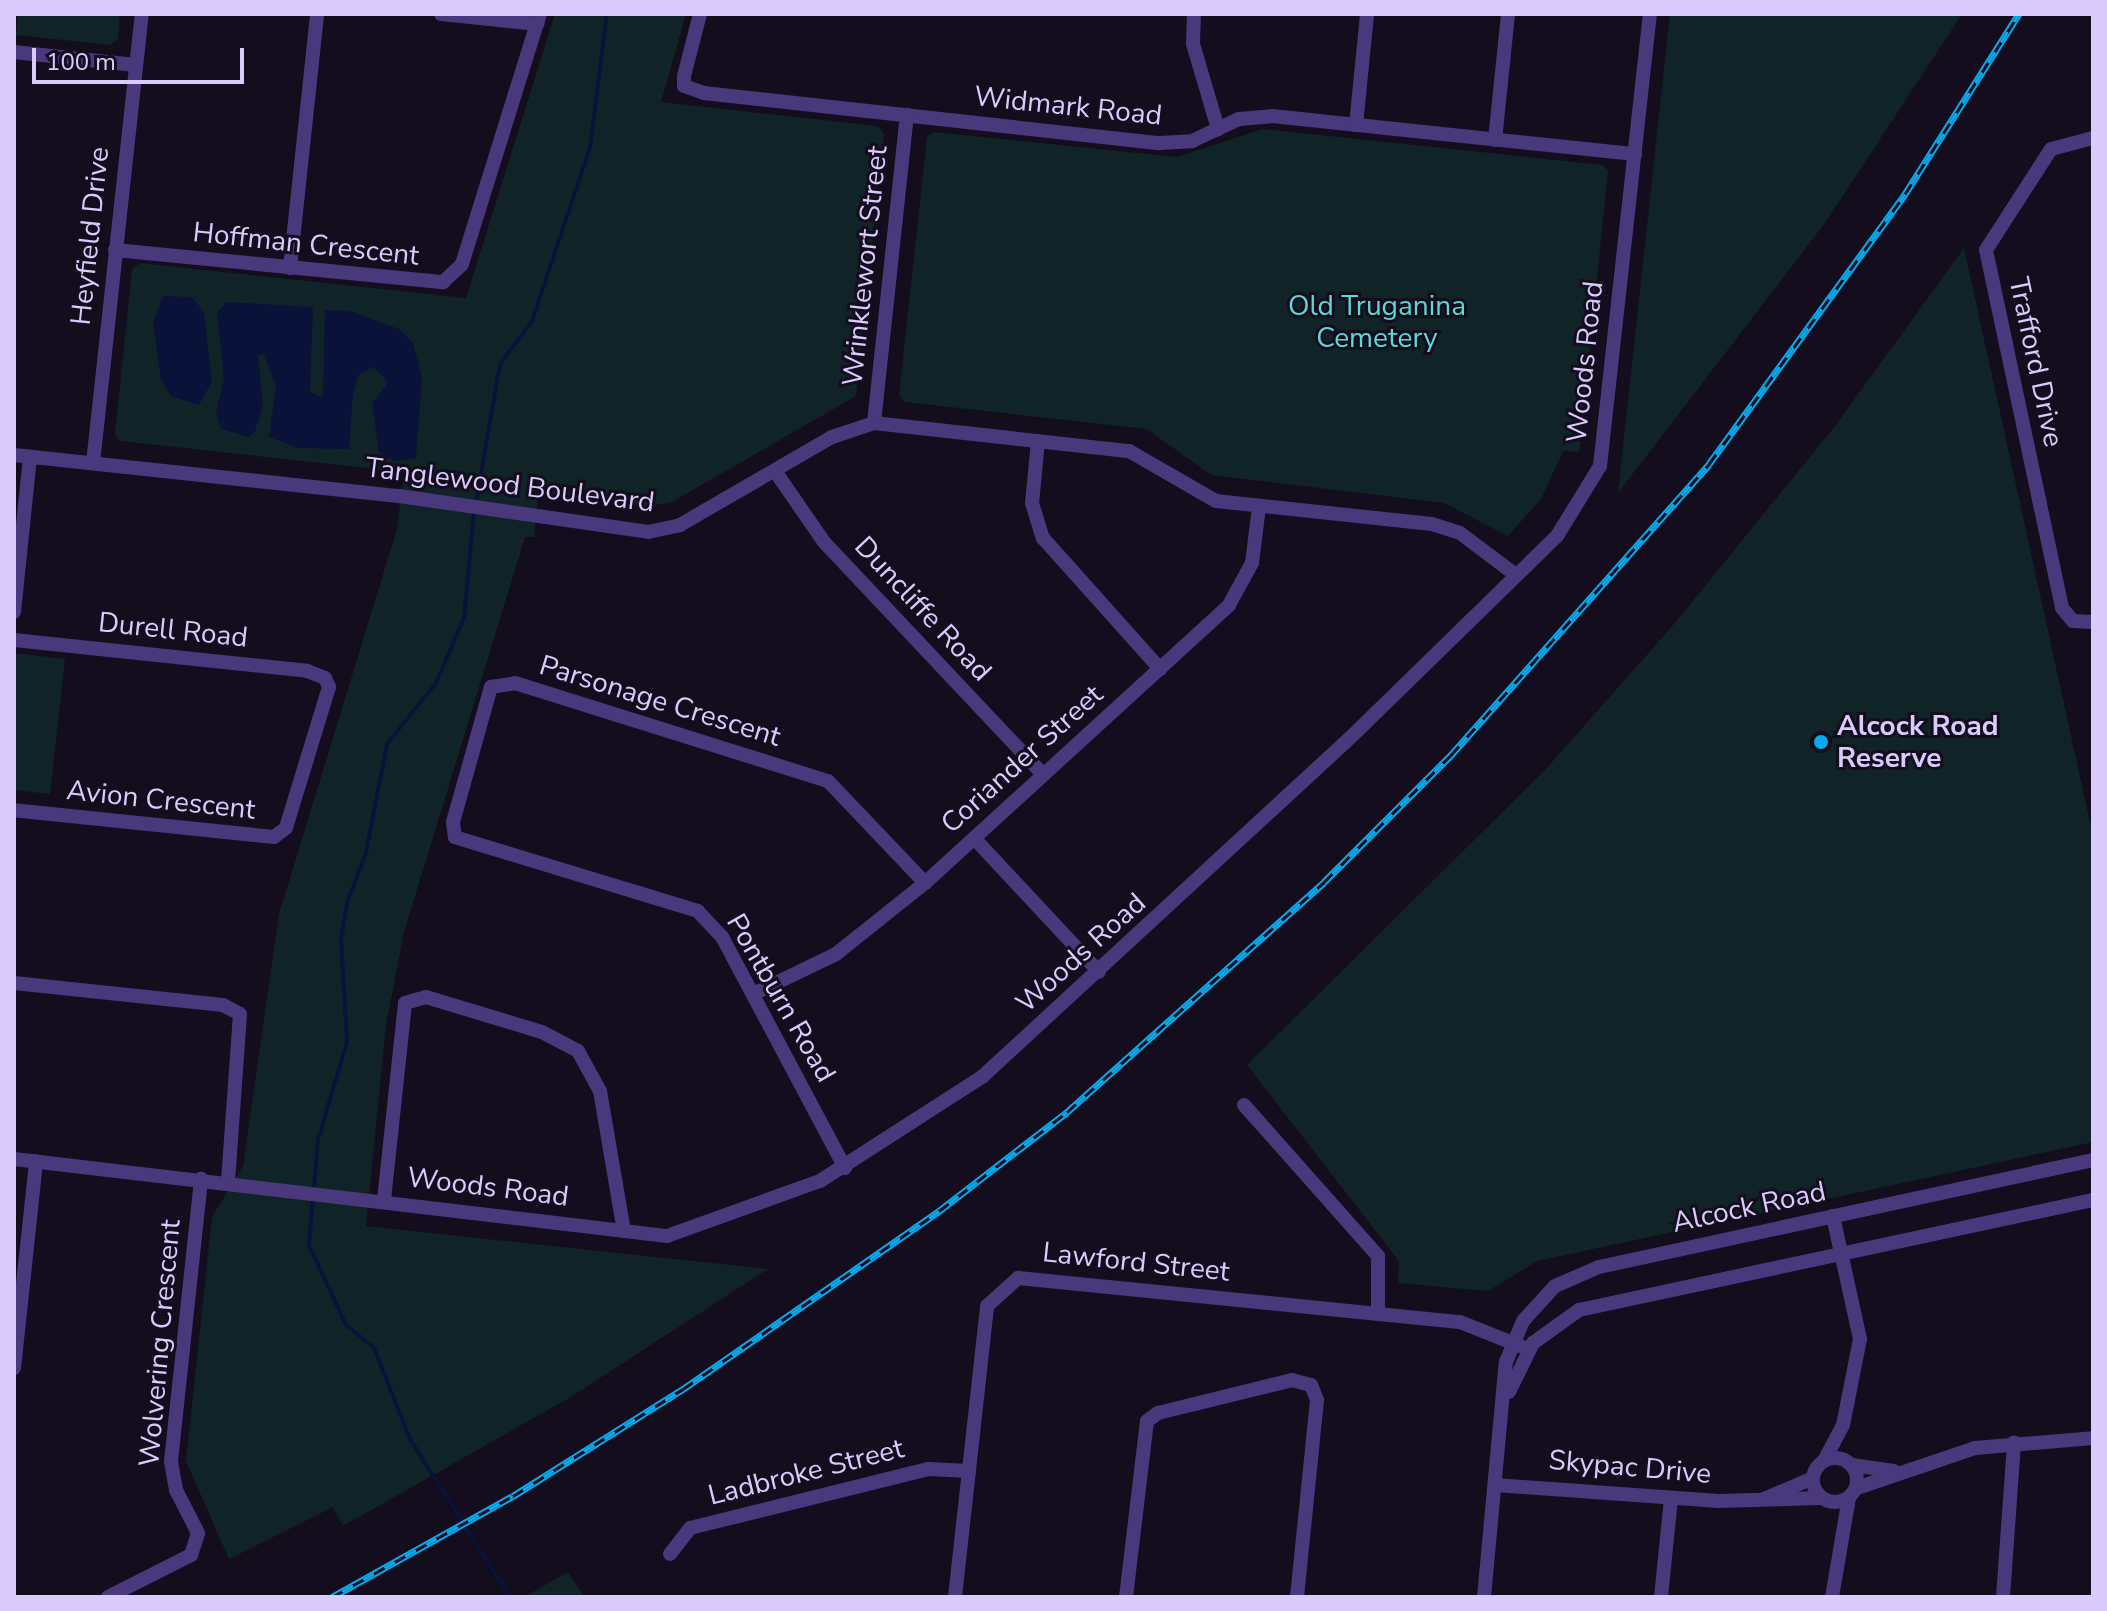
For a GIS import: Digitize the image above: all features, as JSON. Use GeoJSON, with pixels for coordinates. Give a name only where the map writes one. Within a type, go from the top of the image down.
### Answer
{"type":"FeatureCollection","features":[{"type":"Feature","properties":{"kind":"street","name":"Heyfield Drive"},"geometry":{"type":"LineString","coordinates":[[93,463],[142,14]]}},
{"type":"Feature","properties":{"kind":"street"},"geometry":{"type":"LineString","coordinates":[[290,268],[317,14]]}},
{"type":"Feature","properties":{"kind":"street"},"geometry":{"type":"LineString","coordinates":[[441,14],[538,19]]}},
{"type":"Feature","properties":{"kind":"street","name":"Widmark Road"},"geometry":{"type":"LineString","coordinates":[[700,14],[684,86],[704,93],[1175,144],[1254,116],[1635,154]]}},
{"type":"Feature","properties":{"kind":"street"},"geometry":{"type":"LineString","coordinates":[[1194,14],[1193,44],[1218,129]]}},
{"type":"Feature","properties":{"kind":"street"},"geometry":{"type":"LineString","coordinates":[[1356,125],[1367,14]]}},
{"type":"Feature","properties":{"kind":"street"},"geometry":{"type":"LineString","coordinates":[[1495,140],[1508,14]]}},
{"type":"Feature","properties":{"kind":"street","name":"Woods Road"},"geometry":{"type":"LineString","coordinates":[[14,1159],[667,1236],[845,1168],[982,1077],[1099,972],[1557,536],[1600,466],[1650,14]]}},
{"type":"Feature","properties":{"kind":"street","name":"Hoffman Crescent"},"geometry":{"type":"LineString","coordinates":[[115,250],[435,284],[457,273],[538,19]]}},
{"type":"Feature","properties":{"kind":"street"},"geometry":{"type":"LineString","coordinates":[[14,52],[135,65]]}},
{"type":"Feature","properties":{"kind":"street","name":"Wrinklewort Street"},"geometry":{"type":"LineString","coordinates":[[874,423],[907,115]]}},
{"type":"Feature","properties":{"kind":"street","name":"Trafford Drive"},"geometry":{"type":"LineString","coordinates":[[2093,138],[2051,149],[1986,250],[2062,608],[2073,621],[2093,622]]}},
{"type":"Feature","properties":{"kind":"street","name":"Tanglewood Boulevard"},"geometry":{"type":"LineString","coordinates":[[14,455],[399,496],[530,516],[669,530],[847,429],[874,423],[1143,454],[1200,496],[1259,507],[1432,524],[1460,533],[1516,575]]}},
{"type":"Feature","properties":{"kind":"street"},"geometry":{"type":"LineString","coordinates":[[1038,441],[1032,503],[1043,538],[1160,669]]}},
{"type":"Feature","properties":{"kind":"street"},"geometry":{"type":"LineString","coordinates":[[14,612],[30,457]]}},
{"type":"Feature","properties":{"kind":"street","name":"Duncliffe Road"},"geometry":{"type":"LineString","coordinates":[[775,471],[824,542],[1043,774]]}},
{"type":"Feature","properties":{"kind":"street","name":"Coriander Street"},"geometry":{"type":"LineString","coordinates":[[753,994],[836,954],[925,883],[1160,669],[1243,586],[1259,507]]}},
{"type":"Feature","properties":{"kind":"street","name":"Durell Road"},"geometry":{"type":"LineString","coordinates":[[14,640],[307,671],[325,678]]}},
{"type":"Feature","properties":{"kind":"street","name":"Avion Crescent"},"geometry":{"type":"LineString","coordinates":[[14,810],[282,834],[328,697],[325,678]]}},
{"type":"Feature","properties":{"kind":"street","name":"Parsonage Crescent"},"geometry":{"type":"LineString","coordinates":[[455,837],[453,822],[491,687],[515,683],[828,781],[925,883]]}},
{"type":"Feature","properties":{"kind":"street","name":"Pontburn Road"},"geometry":{"type":"LineString","coordinates":[[455,837],[698,911],[722,937],[845,1168]]}},
{"type":"Feature","properties":{"kind":"street"},"geometry":{"type":"LineString","coordinates":[[974,838],[1099,972]]}},
{"type":"Feature","properties":{"kind":"street"},"geometry":{"type":"LineString","coordinates":[[14,983],[223,1005],[240,1014],[228,1182]]}},
{"type":"Feature","properties":{"kind":"street"},"geometry":{"type":"LineString","coordinates":[[381,1200],[405,1003],[426,997],[542,1032],[578,1051],[600,1091],[624,1231]]}},
{"type":"Feature","properties":{"kind":"street"},"geometry":{"type":"LineString","coordinates":[[1244,1105],[1378,1256],[1378,1314]]}},
{"type":"Feature","properties":{"kind":"street","name":"Alcock Road"},"geometry":{"type":"LineString","coordinates":[[1484,1597],[1512,1340],[1547,1293],[1571,1278],[1833,1216],[2093,1160]]}},
{"type":"Feature","properties":{"kind":"street"},"geometry":{"type":"LineString","coordinates":[[14,1368],[36,1161]]}},
{"type":"Feature","properties":{"kind":"street","name":"Wolvering Crescent"},"geometry":{"type":"LineString","coordinates":[[108,1597],[191,1555],[198,1533],[176,1490],[171,1461],[201,1179]]}},
{"type":"Feature","properties":{"kind":"street","name":"Alcock Road"},"geometry":{"type":"LineString","coordinates":[[1504,1408],[1528,1349],[1555,1321],[1579,1310],[2093,1200]]}},
{"type":"Feature","properties":{"kind":"street"},"geometry":{"type":"LineString","coordinates":[[1833,1216],[1860,1339],[1843,1425],[1813,1478],[1839,1533]]}},
{"type":"Feature","properties":{"kind":"street","name":"Lawford Street"},"geometry":{"type":"LineString","coordinates":[[955,1597],[987,1306],[1022,1277],[1471,1324],[1528,1349]]}},
{"type":"Feature","properties":{"kind":"street"},"geometry":{"type":"LineString","coordinates":[[1126,1597],[1147,1421],[1167,1410],[1292,1380],[1311,1385],[1317,1400],[1297,1597]]}},
{"type":"Feature","properties":{"kind":"street"},"geometry":{"type":"LineString","coordinates":[[1832,1597],[1839,1533],[1853,1493],[1843,1425]]}},
{"type":"Feature","properties":{"kind":"street"},"geometry":{"type":"LineString","coordinates":[[1853,1493],[1894,1471],[2014,1442],[2093,1438]]}},
{"type":"Feature","properties":{"kind":"street"},"geometry":{"type":"LineString","coordinates":[[2003,1597],[2014,1442]]}},
{"type":"Feature","properties":{"kind":"street"},"geometry":{"type":"LineString","coordinates":[[1824,1461],[1894,1471]]}},
{"type":"Feature","properties":{"kind":"street","name":"Ladbroke Street"},"geometry":{"type":"LineString","coordinates":[[670,1554],[690,1528],[929,1469],[969,1471]]}},
{"type":"Feature","properties":{"kind":"street","name":"Skypac Drive"},"geometry":{"type":"LineString","coordinates":[[1760,1501],[1813,1478]]}},
{"type":"Feature","properties":{"kind":"street","name":"Skypac Drive"},"geometry":{"type":"LineString","coordinates":[[1495,1485],[1671,1499],[1760,1501],[1823,1499],[1853,1493]]}},
{"type":"Feature","properties":{"kind":"street"},"geometry":{"type":"LineString","coordinates":[[1661,1597],[1671,1499]]}},
{"type":"Feature","properties":{"kind":"green space"},"geometry":{"type":"Polygon","coordinates":[[[18,14],[120,14],[118,39],[111,45],[16,35],[18,14]]]}},
{"type":"Feature","properties":{"kind":"green space"},"geometry":{"type":"Polygon","coordinates":[[[555,14],[686,14],[661,102],[878,126],[884,134],[856,396],[672,502],[642,507],[538,497],[534,537],[525,537],[404,932],[386,1025],[366,1226],[768,1269],[569,1398],[343,1526],[333,1507],[229,1559],[186,1461],[212,1217],[243,1166],[279,914],[397,529],[404,472],[120,441],[115,434],[132,269],[140,263],[466,298],[555,14]]]}},
{"type":"Feature","properties":{"kind":"green space"},"geometry":{"type":"Polygon","coordinates":[[[1670,14],[1962,14],[1825,223],[1618,493],[1670,14]]]}},
{"type":"Feature","properties":{"kind":"green space","name":"Old Truganina Cemetery"},"geometry":{"type":"Polygon","coordinates":[[[1263,129],[1603,165],[1608,171],[1579,452],[1563,451],[1541,499],[1508,536],[1444,503],[1211,475],[1147,429],[905,402],[899,395],[927,137],[934,132],[1177,157],[1263,129]]]}},
{"type":"Feature","properties":{"kind":"green space","name":"Alcock Road Reserve"},"geometry":{"type":"Polygon","coordinates":[[[1964,248],[2093,836],[2093,1142],[1537,1261],[1488,1291],[1398,1283],[1399,1261],[1247,1065],[1545,770],[1675,623],[1835,426],[1964,248]]]}},
{"type":"Feature","properties":{"kind":"green space"},"geometry":{"type":"Polygon","coordinates":[[[14,653],[65,659],[50,794],[14,790],[14,653]]]}},
{"type":"Feature","properties":{"kind":"green space"},"geometry":{"type":"Polygon","coordinates":[[[568,1572],[584,1597],[524,1597],[568,1572]]]}},
{"type":"Feature","properties":{"kind":"shaded area"},"geometry":{"type":"Polygon","coordinates":[[[163,296],[192,297],[204,312],[212,381],[199,405],[171,396],[161,380],[153,323],[163,296]]]}},
{"type":"Feature","properties":{"kind":"shaded area"},"geometry":{"type":"Polygon","coordinates":[[[226,302],[313,307],[310,391],[317,396],[323,396],[325,310],[351,311],[399,329],[413,343],[422,378],[416,458],[395,461],[379,453],[372,403],[388,383],[374,367],[359,374],[353,393],[349,449],[298,448],[269,437],[276,386],[263,353],[258,356],[263,406],[255,431],[249,437],[221,429],[216,412],[224,378],[217,313],[226,302]]]}},
{"type":"Feature","properties":{"kind":"waterway"},"geometry":{"type":"LineString","coordinates":[[476,503],[500,364],[532,321],[590,148],[607,14]]}},
{"type":"Feature","properties":{"kind":"waterway"},"geometry":{"type":"LineString","coordinates":[[474,511],[464,618],[436,683],[387,744],[366,853],[347,903],[341,940],[347,1042],[318,1140],[309,1245],[346,1325],[374,1348],[410,1439],[510,1597]]}},
{"type":"Feature","properties":{"kind":"railway"},"geometry":{"type":"LineString","coordinates":[[332,1597],[513,1496],[683,1389],[939,1211],[1067,1112],[1324,882],[1451,755],[1709,464],[1905,194],[2019,14]]}},
{"type":"Feature","properties":{"kind":"place","name":"Alcock Road Reserve"},"geometry":{"type":"Point","coordinates":[1821,742]}}]}
